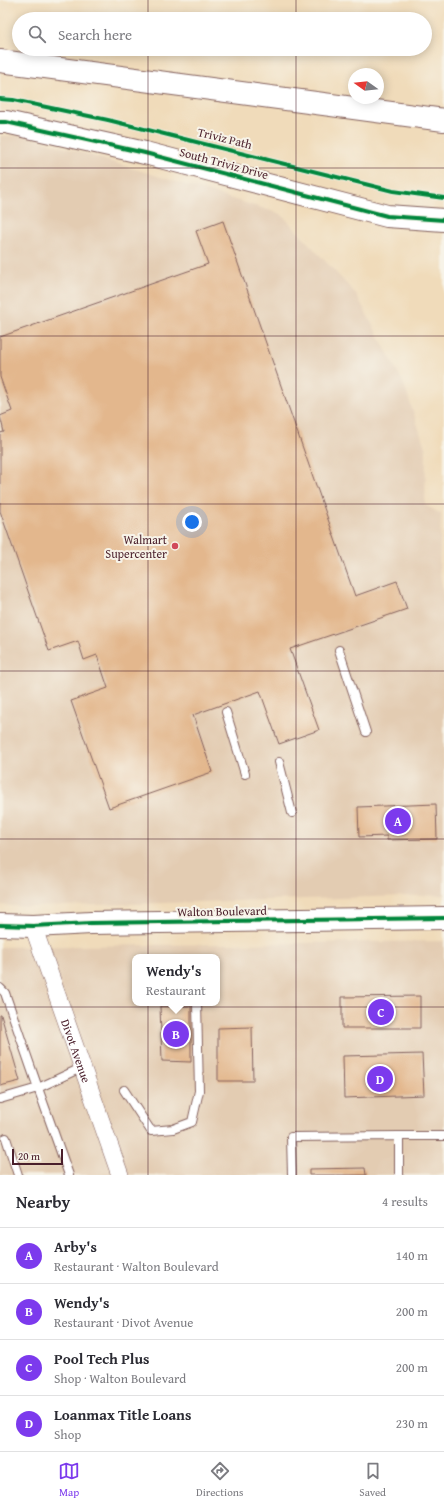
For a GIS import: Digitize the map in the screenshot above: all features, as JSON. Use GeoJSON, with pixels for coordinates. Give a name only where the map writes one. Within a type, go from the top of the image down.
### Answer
{"type":"FeatureCollection","features":[{"type":"Feature","properties":{"kind":"main road"},"geometry":{"type":"LineString","coordinates":[[0,61],[444,120]]}},
{"type":"Feature","properties":{"kind":"main road","name":"South Triviz Drive"},"geometry":{"type":"LineString","coordinates":[[0,122],[6,122],[144,153],[386,216],[444,220]]}},
{"type":"Feature","properties":{"kind":"main road","name":"Walton Boulevard"},"geometry":{"type":"LineString","coordinates":[[0,925],[33,926],[91,923],[444,918]]}},
{"type":"Feature","properties":{"kind":"street","name":"Divot Avenue"},"geometry":{"type":"LineString","coordinates":[[33,926],[120,1175]]}},
{"type":"Feature","properties":{"kind":"lane"},"geometry":{"type":"LineString","coordinates":[[339,650],[366,732]]}},
{"type":"Feature","properties":{"kind":"lane"},"geometry":{"type":"LineString","coordinates":[[226,712],[245,774]]}},
{"type":"Feature","properties":{"kind":"lane"},"geometry":{"type":"LineString","coordinates":[[279,762],[292,813]]}},
{"type":"Feature","properties":{"kind":"lane"},"geometry":{"type":"LineString","coordinates":[[0,988],[5,993],[69,1175]]}},
{"type":"Feature","properties":{"kind":"lane"},"geometry":{"type":"LineString","coordinates":[[124,1090],[151,1131],[173,1129],[192,1122],[199,1091],[197,1006]]}},
{"type":"Feature","properties":{"kind":"lane"},"geometry":{"type":"LineString","coordinates":[[0,1099],[38,1088],[82,1067]]}},
{"type":"Feature","properties":{"kind":"lane"},"geometry":{"type":"LineString","coordinates":[[399,1136],[399,1175]]}},
{"type":"Feature","properties":{"kind":"lane"},"geometry":{"type":"LineString","coordinates":[[292,1175],[291,1137],[444,1136]]}},
{"type":"Feature","properties":{"kind":"lane"},"geometry":{"type":"LineString","coordinates":[[6,1138],[18,1175]]}},
{"type":"Feature","properties":{"kind":"shaded area"},"geometry":{"type":"Polygon","coordinates":[[[24,135],[281,214],[356,294],[403,382],[426,450],[425,505],[441,514],[439,569],[444,598],[444,895],[29,907],[0,905],[0,136],[24,135]]]}},
{"type":"Feature","properties":{"kind":"shaded area"},"geometry":{"type":"Polygon","coordinates":[[[444,941],[444,1175],[0,1175],[0,947],[444,941]]]}},
{"type":"Feature","properties":{"kind":"building","name":"Walmart Supercenter"},"geometry":{"type":"Polygon","coordinates":[[[223,221],[355,596],[397,581],[407,609],[290,649],[319,730],[279,744],[260,691],[193,715],[212,772],[109,808],[71,701],[108,688],[97,655],[84,660],[78,641],[49,651],[0,511],[0,433],[4,432],[0,416],[12,411],[0,377],[0,337],[208,264],[196,231],[223,221]]]}},
{"type":"Feature","properties":{"kind":"building"},"geometry":{"type":"Polygon","coordinates":[[[436,804],[437,839],[387,840],[387,836],[359,837],[358,807],[436,804]]]}},
{"type":"Feature","properties":{"kind":"building"},"geometry":{"type":"Polygon","coordinates":[[[420,996],[420,1028],[342,1028],[342,997],[420,996]]]}},
{"type":"Feature","properties":{"kind":"building"},"geometry":{"type":"Polygon","coordinates":[[[160,1006],[191,1006],[191,1062],[162,1061],[160,1006]]]}},
{"type":"Feature","properties":{"kind":"building"},"geometry":{"type":"Polygon","coordinates":[[[0,1015],[20,1081],[0,1086],[0,1015]]]}},
{"type":"Feature","properties":{"kind":"building"},"geometry":{"type":"Polygon","coordinates":[[[252,1027],[253,1081],[218,1081],[218,1028],[252,1027]]]}},
{"type":"Feature","properties":{"kind":"building"},"geometry":{"type":"Polygon","coordinates":[[[422,1054],[424,1095],[344,1098],[343,1056],[422,1054]]]}},
{"type":"Feature","properties":{"kind":"building"},"geometry":{"type":"Polygon","coordinates":[[[365,1168],[366,1175],[309,1175],[309,1169],[365,1168]]]}},
{"type":"Feature","properties":{"kind":"cycle path","name":"Triviz Path"},"geometry":{"type":"LineString","coordinates":[[0,99],[13,100],[108,120],[393,191],[444,198]]}},
{"type":"Feature","properties":{"kind":"cycle path"},"geometry":{"type":"LineString","coordinates":[[0,122],[6,122],[145,153],[387,216],[444,220]]}},
{"type":"Feature","properties":{"kind":"cycle path"},"geometry":{"type":"LineString","coordinates":[[0,925],[33,926],[91,923],[444,918]]}},
{"type":"Feature","properties":{"kind":"place","name":"Walmart Supercenter"},"geometry":{"type":"Point","coordinates":[175,546]}},
{"type":"Feature","properties":{"kind":"place","name":"Arby's"},"geometry":{"type":"Point","coordinates":[398,821]}},
{"type":"Feature","properties":{"kind":"place","name":"Pool Tech Plus"},"geometry":{"type":"Point","coordinates":[381,1012]}},
{"type":"Feature","properties":{"kind":"place","name":"Wendy's"},"geometry":{"type":"Point","coordinates":[176,1034]}},
{"type":"Feature","properties":{"kind":"place","name":"Loanmax Title Loans"},"geometry":{"type":"Point","coordinates":[380,1079]}}]}
